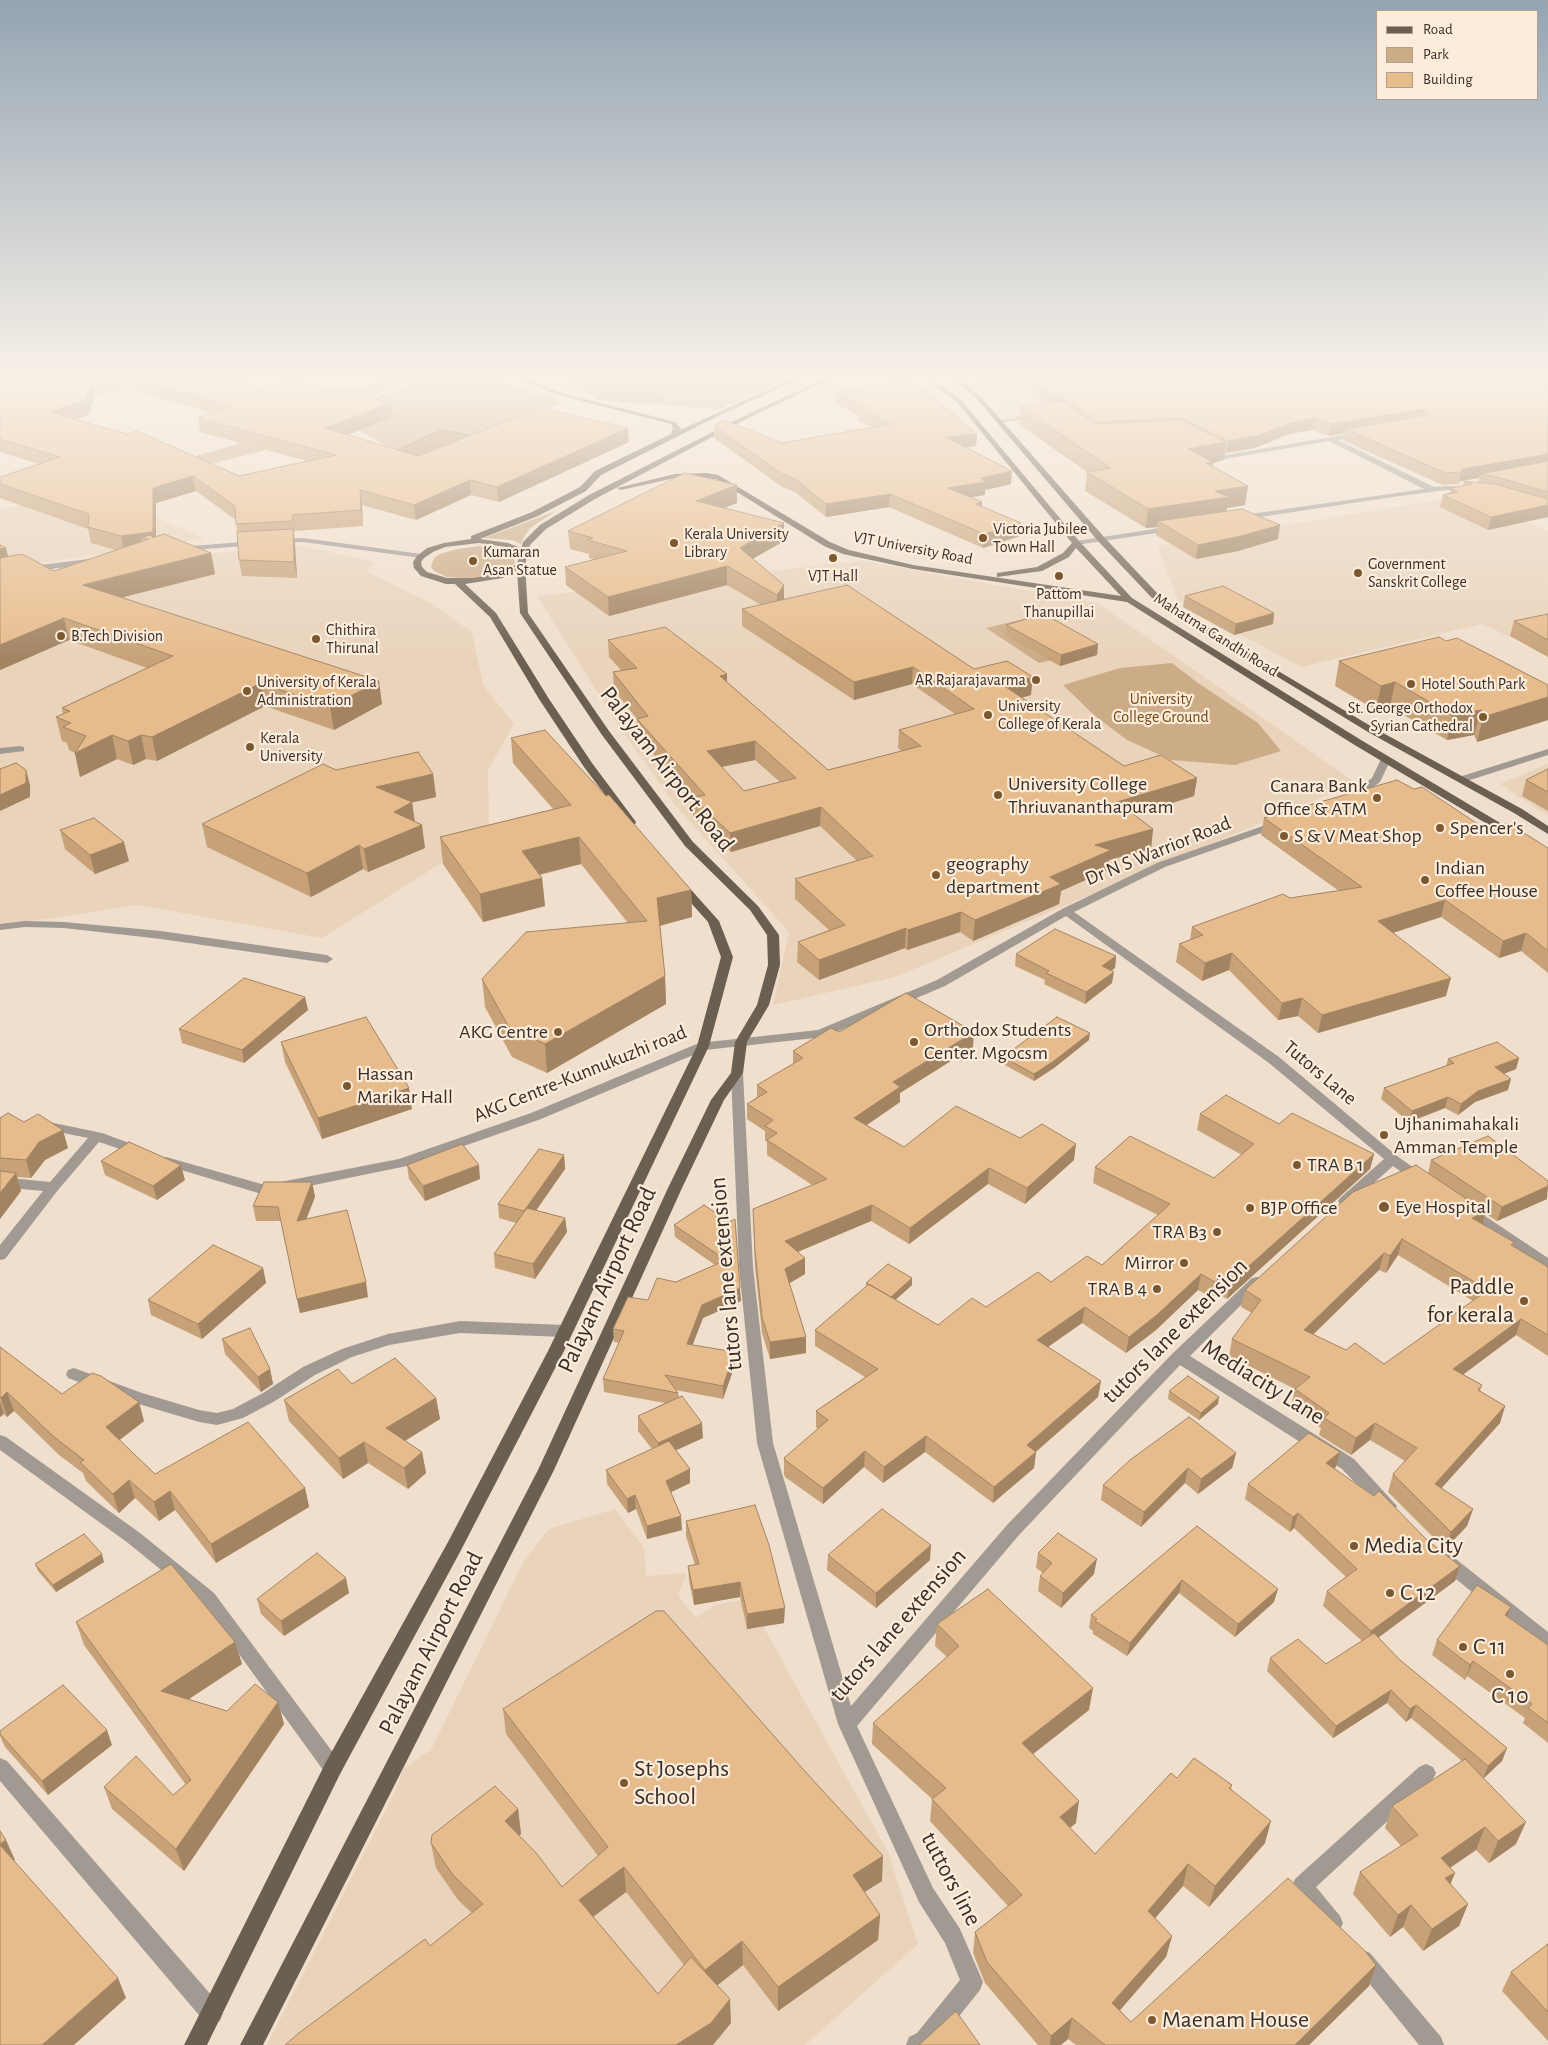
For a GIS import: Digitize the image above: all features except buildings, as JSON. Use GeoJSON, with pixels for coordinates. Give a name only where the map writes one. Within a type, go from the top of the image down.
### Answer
{"type":"FeatureCollection","features":[{"type":"Feature","properties":{"kind":"main road"},"geometry":{"type":"LineString","coordinates":[[583,489],[598,473],[605,469]]}},
{"type":"Feature","properties":{"kind":"main road"},"geometry":{"type":"LineString","coordinates":[[624,469],[503,528],[430,550],[421,556],[417,562],[418,568],[424,574],[434,578],[458,582],[496,577],[514,570],[522,560],[526,544],[543,527],[592,497],[645,469]]}},
{"type":"Feature","properties":{"kind":"main road","name":"Mahatma Gandhi Road"},"geometry":{"type":"LineString","coordinates":[[1015,469],[1076,543],[1129,600],[1520,840]]}},
{"type":"Feature","properties":{"kind":"main road","name":"Mahatma Gandhi Road"},"geometry":{"type":"LineString","coordinates":[[1041,469],[1101,539],[1154,595],[1171,608],[1371,730],[1463,779],[1547,830]]}},
{"type":"Feature","properties":{"kind":"main road","name":"VJT University Road"},"geometry":{"type":"LineString","coordinates":[[592,497],[658,478],[695,475],[718,477],[827,544],[846,552],[913,567],[1129,600]]}},
{"type":"Feature","properties":{"kind":"main road"},"geometry":{"type":"LineString","coordinates":[[460,542],[494,542],[518,550],[522,560]]}},
{"type":"Feature","properties":{"kind":"main road"},"geometry":{"type":"LineString","coordinates":[[975,576],[1017,573],[1039,569],[1066,555],[1076,543]]}},
{"type":"Feature","properties":{"kind":"main road","name":"Palayam Airport Road"},"geometry":{"type":"LineString","coordinates":[[251,2045],[546,1470],[718,1100],[737,1073],[741,1042],[762,1005],[774,965],[773,934],[754,908],[689,844],[605,733],[524,613],[522,560]]}},
{"type":"Feature","properties":{"kind":"main road"},"geometry":{"type":"LineString","coordinates":[[458,582],[493,615],[566,733],[641,835]]}},
{"type":"Feature","properties":{"kind":"main road","name":"Palayam Airport Road"},"geometry":{"type":"LineString","coordinates":[[195,2045],[333,1768],[454,1547],[565,1331],[703,1046],[727,957],[713,921],[670,873]]}},
{"type":"Feature","properties":{"kind":"street"},"geometry":{"type":"LineString","coordinates":[[1391,469],[1433,490]]}},
{"type":"Feature","properties":{"kind":"street"},"geometry":{"type":"LineString","coordinates":[[1235,519],[1446,488],[1475,487]]}},
{"type":"Feature","properties":{"kind":"street"},"geometry":{"type":"LineString","coordinates":[[1076,543],[1186,526]]}},
{"type":"Feature","properties":{"kind":"street"},"geometry":{"type":"LineString","coordinates":[[167,550],[217,544],[303,540],[421,556]]}},
{"type":"Feature","properties":{"kind":"street"},"geometry":{"type":"LineString","coordinates":[[0,576],[24,570],[106,559]]}},
{"type":"Feature","properties":{"kind":"street"},"geometry":{"type":"LineString","coordinates":[[8,562],[24,570]]}},
{"type":"Feature","properties":{"kind":"street"},"geometry":{"type":"LineString","coordinates":[[0,752],[20,750]]}},
{"type":"Feature","properties":{"kind":"street"},"geometry":{"type":"LineString","coordinates":[[1463,779],[1548,752]]}},
{"type":"Feature","properties":{"kind":"street"},"geometry":{"type":"LineString","coordinates":[[1338,805],[1352,798],[1376,780],[1386,759]]}},
{"type":"Feature","properties":{"kind":"street","name":"Dr N S Warrior Road"},"geometry":{"type":"LineString","coordinates":[[741,1042],[820,1034],[941,984],[1066,911],[1161,865],[1288,821]]}},
{"type":"Feature","properties":{"kind":"street","name":"Tutors Lane"},"geometry":{"type":"LineString","coordinates":[[1066,911],[1274,1060],[1392,1159],[1430,1185]]}},
{"type":"Feature","properties":{"kind":"street"},"geometry":{"type":"LineString","coordinates":[[0,927],[25,924],[64,925],[161,935],[327,959]]}},
{"type":"Feature","properties":{"kind":"street","name":"AKG Centre-Kunnukuzhi road"},"geometry":{"type":"LineString","coordinates":[[29,1122],[97,1136],[176,1165],[265,1190],[402,1163],[536,1116],[703,1046],[741,1042]]}},
{"type":"Feature","properties":{"kind":"street","name":"tutors lane extension"},"geometry":{"type":"LineString","coordinates":[[737,1073],[746,1267],[765,1443],[847,1724]]}},
{"type":"Feature","properties":{"kind":"street"},"geometry":{"type":"LineString","coordinates":[[0,1255],[53,1187],[97,1136]]}},
{"type":"Feature","properties":{"kind":"street"},"geometry":{"type":"LineString","coordinates":[[1333,1212],[1392,1159]]}},
{"type":"Feature","properties":{"kind":"street"},"geometry":{"type":"LineString","coordinates":[[0,1182],[53,1187]]}},
{"type":"Feature","properties":{"kind":"street"},"geometry":{"type":"LineString","coordinates":[[1462,1207],[1548,1265]]}},
{"type":"Feature","properties":{"kind":"street","name":"tutors lane extension"},"geometry":{"type":"LineString","coordinates":[[847,1724],[1013,1530],[1179,1357],[1268,1272]]}},
{"type":"Feature","properties":{"kind":"street"},"geometry":{"type":"LineString","coordinates":[[74,1374],[138,1398],[217,1419],[237,1414],[269,1397],[308,1372],[347,1353],[388,1340],[460,1327],[565,1331]]}},
{"type":"Feature","properties":{"kind":"street","name":"Mediacity Lane"},"geometry":{"type":"LineString","coordinates":[[1179,1357],[1348,1464],[1403,1520]]}},
{"type":"Feature","properties":{"kind":"street"},"geometry":{"type":"LineString","coordinates":[[0,1441],[134,1538],[208,1598],[333,1768]]}},
{"type":"Feature","properties":{"kind":"street"},"geometry":{"type":"LineString","coordinates":[[1430,1549],[1548,1642]]}},
{"type":"Feature","properties":{"kind":"street","name":"tuttors line"},"geometry":{"type":"LineString","coordinates":[[847,1724],[926,1895],[953,1936],[972,1982],[925,2041],[917,2045]]}},
{"type":"Feature","properties":{"kind":"street"},"geometry":{"type":"LineString","coordinates":[[0,1767],[212,2012]]}},
{"type":"Feature","properties":{"kind":"street"},"geometry":{"type":"LineString","coordinates":[[1426,1773],[1302,1886],[1433,2045]]}},
{"type":"Feature","properties":{"kind":"shaded area"},"geometry":{"type":"Polygon","coordinates":[[[84,487],[206,539],[31,564],[0,552],[0,510],[84,487]]]}},
{"type":"Feature","properties":{"kind":"shaded area","name":"Government Sanskrit College"},"geometry":{"type":"Polygon","coordinates":[[[1462,496],[1548,531],[1548,654],[1482,624],[1301,667],[1178,601],[1158,546],[1462,496]]]}},
{"type":"Feature","properties":{"kind":"shaded area","name":"Kerala University"},"geometry":{"type":"Polygon","coordinates":[[[298,545],[376,562],[366,571],[431,603],[472,632],[483,685],[514,724],[488,770],[489,824],[448,859],[322,938],[138,905],[0,926],[0,595],[120,562],[298,545]]]}},
{"type":"Feature","properties":{"kind":"shaded area","name":"University College Thriuvananthapuram"},"geometry":{"type":"Polygon","coordinates":[[[862,561],[1098,603],[1356,783],[895,977],[773,1005],[789,932],[676,806],[615,720],[537,596],[862,561]]]}},
{"type":"Feature","properties":{"kind":"shaded area"},"geometry":{"type":"Polygon","coordinates":[[[1548,764],[1548,816],[1500,784],[1548,764]]]}},
{"type":"Feature","properties":{"kind":"shaded area","name":"St Josephs School"},"geometry":{"type":"Polygon","coordinates":[[[615,1509],[644,1548],[646,1576],[687,1573],[678,1595],[696,1618],[715,1605],[748,1599],[888,1852],[918,1944],[805,2045],[267,2045],[392,1798],[404,1768],[431,1750],[524,1561],[549,1529],[615,1509]]]}},
{"type":"Feature","properties":{"kind":"green space"},"geometry":{"type":"Polygon","coordinates":[[[161,469],[189,469],[167,475],[161,469]]]}},
{"type":"Feature","properties":{"kind":"green space"},"geometry":{"type":"Polygon","coordinates":[[[556,511],[530,528],[521,544],[512,540],[484,538],[556,511]]]}},
{"type":"Feature","properties":{"kind":"green space"},"geometry":{"type":"Polygon","coordinates":[[[479,546],[506,551],[512,554],[515,562],[512,567],[499,574],[478,579],[447,577],[434,571],[431,567],[434,558],[440,554],[479,546]]]}},
{"type":"Feature","properties":{"kind":"green space"},"geometry":{"type":"Polygon","coordinates":[[[1036,616],[1091,651],[1039,663],[986,628],[1036,616]]]}},
{"type":"Feature","properties":{"kind":"green space","name":"University College Ground"},"geometry":{"type":"Polygon","coordinates":[[[1172,663],[1198,683],[1258,723],[1281,751],[1235,765],[1171,760],[1127,740],[1094,715],[1063,685],[1120,668],[1172,663]]]}},
{"type":"Feature","properties":{"kind":"place","name":"Victoria Jubilee Town Hall"},"geometry":{"type":"Point","coordinates":[983,538]}},
{"type":"Feature","properties":{"kind":"place","name":"Kerala University Library"},"geometry":{"type":"Point","coordinates":[674,543]}},
{"type":"Feature","properties":{"kind":"place","name":"VJT Hall"},"geometry":{"type":"Point","coordinates":[833,558]}},
{"type":"Feature","properties":{"kind":"place","name":"Kumaran Asan Statue"},"geometry":{"type":"Point","coordinates":[473,561]}},
{"type":"Feature","properties":{"kind":"place","name":"Government Sanskrit College"},"geometry":{"type":"Point","coordinates":[1358,573]}},
{"type":"Feature","properties":{"kind":"place","name":"Pattom Thanupillai"},"geometry":{"type":"Point","coordinates":[1059,576]}},
{"type":"Feature","properties":{"kind":"place","name":"B.Tech Division"},"geometry":{"type":"Point","coordinates":[61,636]}},
{"type":"Feature","properties":{"kind":"place","name":"Chithira Thirunal"},"geometry":{"type":"Point","coordinates":[316,639]}},
{"type":"Feature","properties":{"kind":"place","name":"AR Rajarajavarma"},"geometry":{"type":"Point","coordinates":[1036,680]}},
{"type":"Feature","properties":{"kind":"place","name":"Hotel South Park"},"geometry":{"type":"Point","coordinates":[1411,684]}},
{"type":"Feature","properties":{"kind":"place","name":"University of Kerala Administration"},"geometry":{"type":"Point","coordinates":[247,691]}},
{"type":"Feature","properties":{"kind":"place","name":"University College of Kerala"},"geometry":{"type":"Point","coordinates":[988,715]}},
{"type":"Feature","properties":{"kind":"place","name":"St. George Orthodox Syrian Cathedral"},"geometry":{"type":"Point","coordinates":[1483,717]}},
{"type":"Feature","properties":{"kind":"place","name":"Kerala University"},"geometry":{"type":"Point","coordinates":[250,747]}},
{"type":"Feature","properties":{"kind":"place","name":"University College Thriuvananthapuram"},"geometry":{"type":"Point","coordinates":[998,795]}},
{"type":"Feature","properties":{"kind":"place","name":"Canara Bank Office & ATM"},"geometry":{"type":"Point","coordinates":[1377,798]}},
{"type":"Feature","properties":{"kind":"place","name":"Spencer's"},"geometry":{"type":"Point","coordinates":[1440,828]}},
{"type":"Feature","properties":{"kind":"place","name":"S & V Meat Shop"},"geometry":{"type":"Point","coordinates":[1284,836]}},
{"type":"Feature","properties":{"kind":"place","name":"geography department"},"geometry":{"type":"Point","coordinates":[936,875]}},
{"type":"Feature","properties":{"kind":"place","name":"Indian Coffee House"},"geometry":{"type":"Point","coordinates":[1425,880]}},
{"type":"Feature","properties":{"kind":"place","name":"AKG Centre"},"geometry":{"type":"Point","coordinates":[558,1032]}},
{"type":"Feature","properties":{"kind":"place","name":"Orthodox Students Center. Mgocsm"},"geometry":{"type":"Point","coordinates":[914,1042]}},
{"type":"Feature","properties":{"kind":"place","name":"Hassan Marikar Hall"},"geometry":{"type":"Point","coordinates":[347,1086]}},
{"type":"Feature","properties":{"kind":"place","name":"Ujhanimahakali Amman Temple"},"geometry":{"type":"Point","coordinates":[1384,1135]}},
{"type":"Feature","properties":{"kind":"place","name":"TRA B 1"},"geometry":{"type":"Point","coordinates":[1297,1165]}},
{"type":"Feature","properties":{"kind":"place","name":"Eye Hospital"},"geometry":{"type":"Point","coordinates":[1384,1207]}},
{"type":"Feature","properties":{"kind":"place","name":"BJP Office"},"geometry":{"type":"Point","coordinates":[1250,1208]}},
{"type":"Feature","properties":{"kind":"place","name":"TRA B3"},"geometry":{"type":"Point","coordinates":[1217,1232]}},
{"type":"Feature","properties":{"kind":"place","name":"Mirror"},"geometry":{"type":"Point","coordinates":[1184,1263]}},
{"type":"Feature","properties":{"kind":"place","name":"TRA B 4"},"geometry":{"type":"Point","coordinates":[1157,1289]}},
{"type":"Feature","properties":{"kind":"place","name":"Paddle for kerala"},"geometry":{"type":"Point","coordinates":[1524,1301]}},
{"type":"Feature","properties":{"kind":"place","name":"Media City"},"geometry":{"type":"Point","coordinates":[1354,1546]}},
{"type":"Feature","properties":{"kind":"place","name":"C 12"},"geometry":{"type":"Point","coordinates":[1390,1593]}},
{"type":"Feature","properties":{"kind":"place","name":"C 11"},"geometry":{"type":"Point","coordinates":[1463,1647]}},
{"type":"Feature","properties":{"kind":"place","name":"C 10"},"geometry":{"type":"Point","coordinates":[1510,1674]}},
{"type":"Feature","properties":{"kind":"place","name":"St Josephs School"},"geometry":{"type":"Point","coordinates":[624,1783]}},
{"type":"Feature","properties":{"kind":"place","name":"Maenam House"},"geometry":{"type":"Point","coordinates":[1152,2020]}}]}
